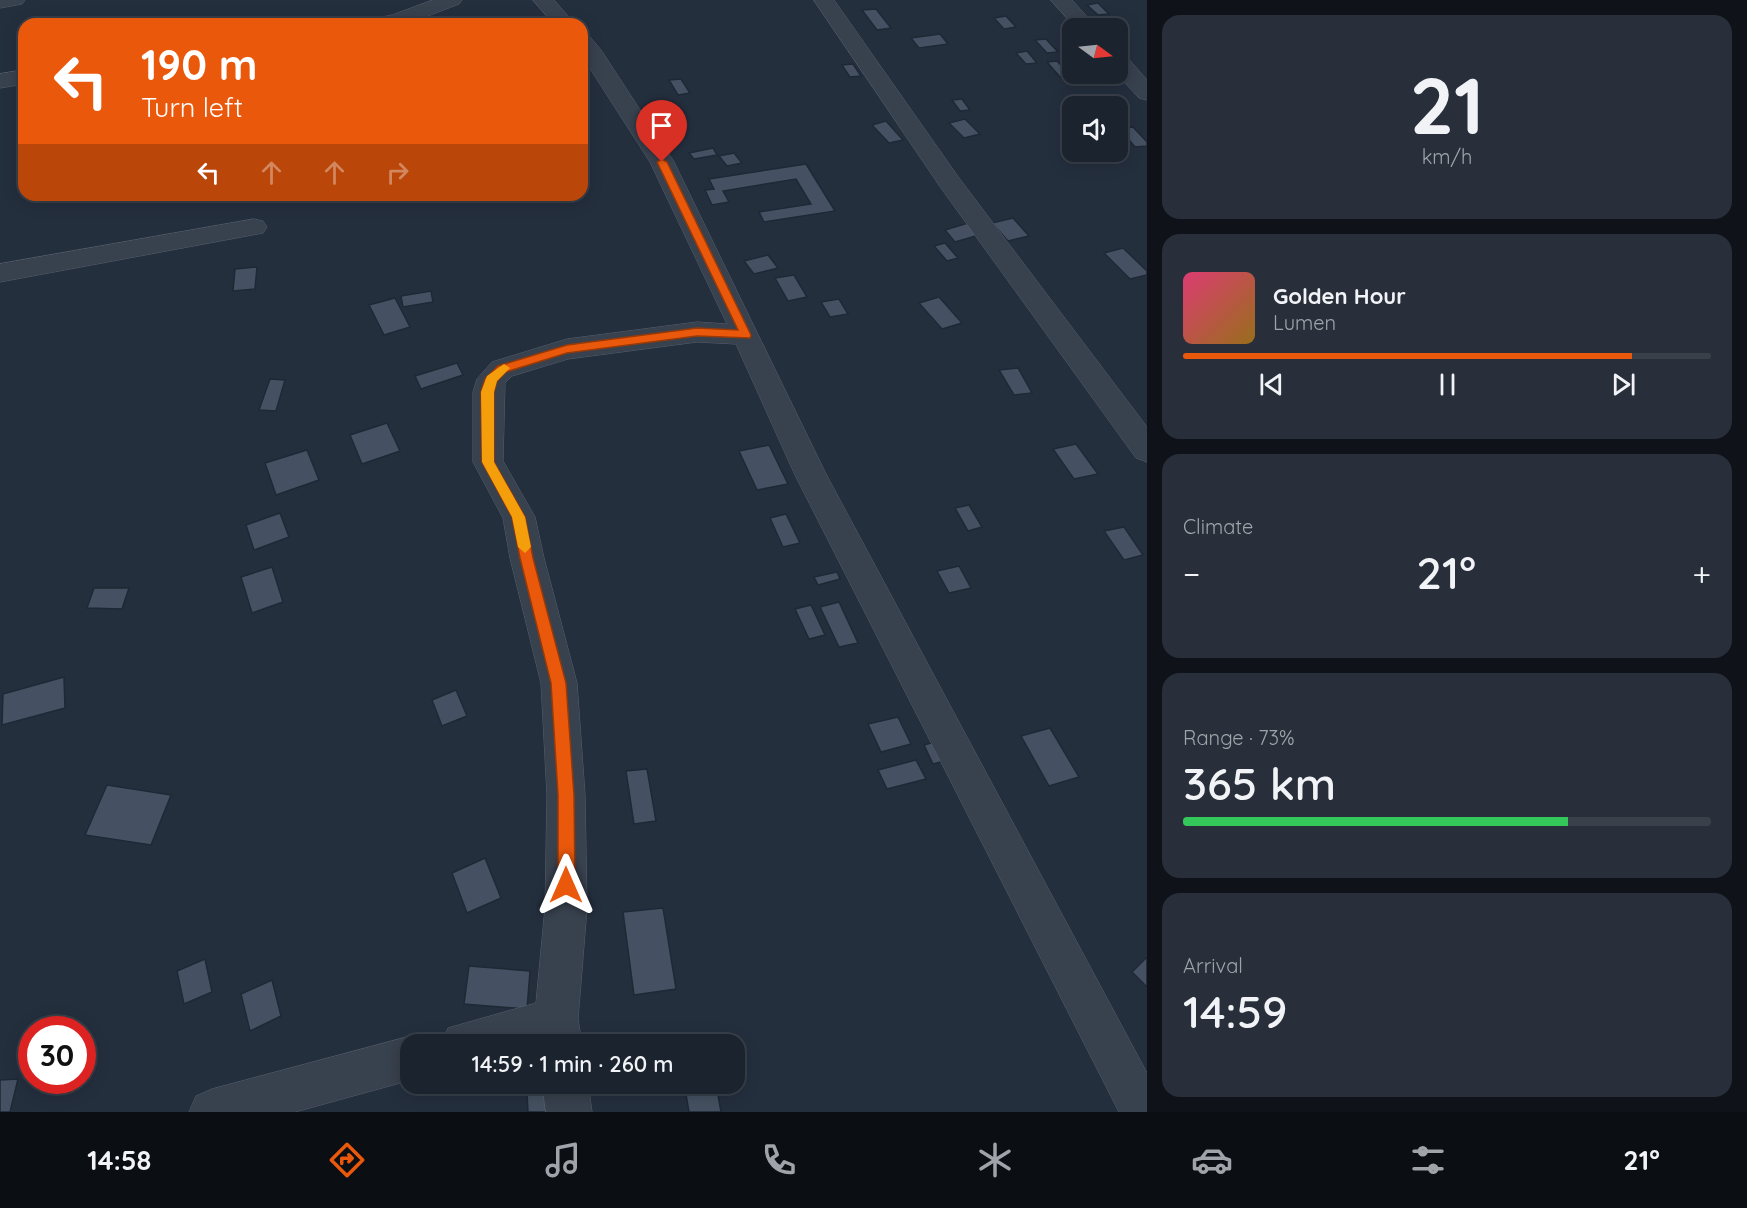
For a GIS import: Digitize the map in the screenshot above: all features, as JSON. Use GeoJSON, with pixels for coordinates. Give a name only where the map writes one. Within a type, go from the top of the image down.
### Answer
{"type":"FeatureCollection","features":[{"type":"Feature","properties":{"kind":"street"},"geometry":{"type":"LineString","coordinates":[[0,2],[15,0]]}},
{"type":"Feature","properties":{"kind":"street"},"geometry":{"type":"LineString","coordinates":[[543,0],[560,18]]}},
{"type":"Feature","properties":{"kind":"street"},"geometry":{"type":"LineString","coordinates":[[824,0],[875,79],[1147,450]]}},
{"type":"Feature","properties":{"kind":"street"},"geometry":{"type":"LineString","coordinates":[[1061,0],[1078,18]]}},
{"type":"Feature","properties":{"kind":"street"},"geometry":{"type":"LineString","coordinates":[[403,18],[440,3]]}},
{"type":"Feature","properties":{"kind":"street"},"geometry":{"type":"LineString","coordinates":[[588,49],[662,162],[811,475],[1143,1112]]}},
{"type":"Feature","properties":{"kind":"street"},"geometry":{"type":"LineString","coordinates":[[1128,72],[1147,93]]}},
{"type":"Feature","properties":{"kind":"street"},"geometry":{"type":"LineString","coordinates":[[0,81],[18,78]]}},
{"type":"Feature","properties":{"kind":"street"},"geometry":{"type":"LineString","coordinates":[[0,273],[254,227]]}},
{"type":"Feature","properties":{"kind":"street"},"geometry":{"type":"LineString","coordinates":[[542,1034],[558,1032],[566,897],[566,795],[559,683],[527,558],[519,517],[488,462],[488,392],[491,379],[502,369],[567,349],[697,332],[746,335]]}},
{"type":"Feature","properties":{"kind":"street"},"geometry":{"type":"LineString","coordinates":[[212,1112],[400,1061]]}},
{"type":"Feature","properties":{"kind":"street"},"geometry":{"type":"LineString","coordinates":[[567,1094],[569,1112]]}},
{"type":"Feature","properties":{"kind":"building"},"geometry":{"type":"Polygon","coordinates":[[[1098,3],[1109,14],[1098,15],[1087,5],[1098,3]]]}},
{"type":"Feature","properties":{"kind":"building"},"geometry":{"type":"Polygon","coordinates":[[[876,9],[891,28],[877,30],[862,10],[876,9]]]}},
{"type":"Feature","properties":{"kind":"building"},"geometry":{"type":"Polygon","coordinates":[[[1006,16],[1016,27],[1004,29],[994,18],[1006,16]]]}},
{"type":"Feature","properties":{"kind":"building"},"geometry":{"type":"Polygon","coordinates":[[[940,34],[948,44],[919,48],[911,38],[940,34]]]}},
{"type":"Feature","properties":{"kind":"building"},"geometry":{"type":"Polygon","coordinates":[[[1046,39],[1058,52],[1047,53],[1035,40],[1046,39]]]}},
{"type":"Feature","properties":{"kind":"building"},"geometry":{"type":"Polygon","coordinates":[[[1027,51],[1037,63],[1026,64],[1016,53],[1027,51]]]}},
{"type":"Feature","properties":{"kind":"building"},"geometry":{"type":"Polygon","coordinates":[[[1057,61],[1062,66],[1062,77],[1060,77],[1047,62],[1057,61]]]}},
{"type":"Feature","properties":{"kind":"building"},"geometry":{"type":"Polygon","coordinates":[[[853,64],[861,76],[850,77],[842,65],[853,64]]]}},
{"type":"Feature","properties":{"kind":"building"},"geometry":{"type":"Polygon","coordinates":[[[681,79],[690,93],[678,95],[669,80],[681,79]]]}},
{"type":"Feature","properties":{"kind":"building"},"geometry":{"type":"Polygon","coordinates":[[[962,99],[970,110],[960,111],[952,100],[962,99]]]}},
{"type":"Feature","properties":{"kind":"building"},"geometry":{"type":"Polygon","coordinates":[[[965,119],[980,134],[964,138],[949,123],[965,119]]]}},
{"type":"Feature","properties":{"kind":"building"},"geometry":{"type":"Polygon","coordinates":[[[886,121],[903,140],[889,143],[872,125],[886,121]]]}},
{"type":"Feature","properties":{"kind":"building"},"geometry":{"type":"Polygon","coordinates":[[[1128,127],[1133,127],[1147,142],[1147,146],[1135,147],[1128,139],[1128,127]]]}},
{"type":"Feature","properties":{"kind":"building"},"geometry":{"type":"Polygon","coordinates":[[[713,148],[717,155],[694,159],[689,153],[713,148]]]}},
{"type":"Feature","properties":{"kind":"building"},"geometry":{"type":"Polygon","coordinates":[[[734,153],[742,163],[727,166],[719,156],[734,153]]]}},
{"type":"Feature","properties":{"kind":"building"},"geometry":{"type":"Polygon","coordinates":[[[806,164],[835,211],[764,222],[759,212],[811,204],[796,179],[723,191],[729,202],[712,205],[705,190],[714,189],[709,179],[806,164]]]}},
{"type":"Feature","properties":{"kind":"building"},"geometry":{"type":"Polygon","coordinates":[[[1013,218],[1029,236],[1008,241],[992,223],[1013,218]]]}},
{"type":"Feature","properties":{"kind":"building"},"geometry":{"type":"Polygon","coordinates":[[[968,223],[979,235],[955,242],[945,230],[968,223]]]}},
{"type":"Feature","properties":{"kind":"building"},"geometry":{"type":"Polygon","coordinates":[[[945,243],[958,258],[947,261],[934,246],[945,243]]]}},
{"type":"Feature","properties":{"kind":"building"},"geometry":{"type":"Polygon","coordinates":[[[1123,248],[1147,271],[1147,275],[1130,279],[1104,253],[1123,248]]]}},
{"type":"Feature","properties":{"kind":"building"},"geometry":{"type":"Polygon","coordinates":[[[768,255],[778,268],[754,274],[744,261],[768,255]]]}},
{"type":"Feature","properties":{"kind":"building"},"geometry":{"type":"Polygon","coordinates":[[[257,267],[255,289],[233,291],[235,269],[257,267]]]}},
{"type":"Feature","properties":{"kind":"building"},"geometry":{"type":"Polygon","coordinates":[[[794,275],[807,297],[788,301],[775,278],[794,275]]]}},
{"type":"Feature","properties":{"kind":"building"},"geometry":{"type":"Polygon","coordinates":[[[431,291],[433,302],[403,307],[401,296],[431,291]]]}},
{"type":"Feature","properties":{"kind":"building"},"geometry":{"type":"Polygon","coordinates":[[[939,297],[962,323],[942,329],[919,303],[939,297]]]}},
{"type":"Feature","properties":{"kind":"building"},"geometry":{"type":"Polygon","coordinates":[[[395,298],[410,327],[384,335],[369,305],[395,298]]]}},
{"type":"Feature","properties":{"kind":"building"},"geometry":{"type":"Polygon","coordinates":[[[839,299],[848,314],[830,317],[821,302],[839,299]]]}},
{"type":"Feature","properties":{"kind":"building"},"geometry":{"type":"Polygon","coordinates":[[[457,363],[463,375],[421,389],[415,376],[457,363]]]}},
{"type":"Feature","properties":{"kind":"building"},"geometry":{"type":"Polygon","coordinates":[[[1018,368],[1032,393],[1014,395],[999,370],[1018,368]]]}},
{"type":"Feature","properties":{"kind":"building"},"geometry":{"type":"Polygon","coordinates":[[[270,379],[285,380],[276,411],[259,410],[270,379]]]}},
{"type":"Feature","properties":{"kind":"building"},"geometry":{"type":"Polygon","coordinates":[[[387,423],[400,451],[362,464],[350,435],[387,423]]]}},
{"type":"Feature","properties":{"kind":"building"},"geometry":{"type":"Polygon","coordinates":[[[1076,444],[1098,474],[1074,479],[1053,449],[1076,444]]]}},
{"type":"Feature","properties":{"kind":"building"},"geometry":{"type":"Polygon","coordinates":[[[769,445],[788,484],[757,490],[739,451],[769,445]]]}},
{"type":"Feature","properties":{"kind":"building"},"geometry":{"type":"Polygon","coordinates":[[[307,450],[319,480],[276,495],[265,463],[307,450]]]}},
{"type":"Feature","properties":{"kind":"building"},"geometry":{"type":"Polygon","coordinates":[[[969,505],[982,527],[968,531],[955,508],[969,505]]]}},
{"type":"Feature","properties":{"kind":"building"},"geometry":{"type":"Polygon","coordinates":[[[280,513],[289,537],[254,550],[246,525],[280,513]]]}},
{"type":"Feature","properties":{"kind":"building"},"geometry":{"type":"Polygon","coordinates":[[[786,514],[800,543],[783,547],[770,518],[786,514]]]}},
{"type":"Feature","properties":{"kind":"building"},"geometry":{"type":"Polygon","coordinates":[[[1124,527],[1143,555],[1124,560],[1104,531],[1124,527]]]}},
{"type":"Feature","properties":{"kind":"building"},"geometry":{"type":"Polygon","coordinates":[[[959,566],[971,588],[949,593],[937,571],[959,566]]]}},
{"type":"Feature","properties":{"kind":"building"},"geometry":{"type":"Polygon","coordinates":[[[272,567],[283,602],[252,613],[241,577],[272,567]]]}},
{"type":"Feature","properties":{"kind":"building"},"geometry":{"type":"Polygon","coordinates":[[[837,572],[840,579],[818,585],[814,577],[837,572]]]}},
{"type":"Feature","properties":{"kind":"building"},"geometry":{"type":"Polygon","coordinates":[[[94,588],[129,588],[122,609],[87,608],[94,588]]]}},
{"type":"Feature","properties":{"kind":"building"},"geometry":{"type":"Polygon","coordinates":[[[839,602],[858,643],[839,647],[820,607],[839,602]]]}},
{"type":"Feature","properties":{"kind":"building"},"geometry":{"type":"Polygon","coordinates":[[[811,605],[825,635],[809,639],[795,609],[811,605]]]}},
{"type":"Feature","properties":{"kind":"building"},"geometry":{"type":"Polygon","coordinates":[[[64,677],[65,708],[2,725],[3,694],[64,677]]]}},
{"type":"Feature","properties":{"kind":"building"},"geometry":{"type":"Polygon","coordinates":[[[456,690],[467,716],[442,726],[432,700],[456,690]]]}},
{"type":"Feature","properties":{"kind":"building"},"geometry":{"type":"Polygon","coordinates":[[[898,717],[911,744],[881,752],[868,724],[898,717]]]}},
{"type":"Feature","properties":{"kind":"building"},"geometry":{"type":"Polygon","coordinates":[[[1050,728],[1079,777],[1049,786],[1021,736],[1050,728]]]}},
{"type":"Feature","properties":{"kind":"building"},"geometry":{"type":"Polygon","coordinates":[[[938,741],[948,760],[933,764],[924,745],[938,741]]]}},
{"type":"Feature","properties":{"kind":"building"},"geometry":{"type":"Polygon","coordinates":[[[916,760],[926,779],[887,789],[878,770],[916,760]]]}},
{"type":"Feature","properties":{"kind":"building"},"geometry":{"type":"Polygon","coordinates":[[[647,769],[656,821],[634,824],[626,771],[647,769]]]}},
{"type":"Feature","properties":{"kind":"building"},"geometry":{"type":"Polygon","coordinates":[[[107,785],[171,795],[151,845],[85,835],[107,785]]]}},
{"type":"Feature","properties":{"kind":"building"},"geometry":{"type":"Polygon","coordinates":[[[485,858],[501,898],[467,913],[452,873],[485,858]]]}},
{"type":"Feature","properties":{"kind":"building"},"geometry":{"type":"Polygon","coordinates":[[[663,908],[676,989],[634,995],[623,912],[663,908]]]}},
{"type":"Feature","properties":{"kind":"building"},"geometry":{"type":"Polygon","coordinates":[[[1147,957],[1147,987],[1132,972],[1147,957]]]}},
{"type":"Feature","properties":{"kind":"building"},"geometry":{"type":"Polygon","coordinates":[[[205,959],[212,992],[184,1004],[177,971],[205,959]]]}},
{"type":"Feature","properties":{"kind":"building"},"geometry":{"type":"Polygon","coordinates":[[[469,966],[530,971],[527,1009],[464,1004],[469,966]]]}},
{"type":"Feature","properties":{"kind":"building"},"geometry":{"type":"Polygon","coordinates":[[[272,980],[281,1016],[250,1031],[241,994],[272,980]]]}},
{"type":"Feature","properties":{"kind":"building"},"geometry":{"type":"Polygon","coordinates":[[[18,1079],[10,1112],[0,1112],[0,1080],[18,1079]]]}},
{"type":"Feature","properties":{"kind":"building"},"geometry":{"type":"Polygon","coordinates":[[[527,1094],[549,1094],[551,1112],[528,1112],[527,1094]]]}},
{"type":"Feature","properties":{"kind":"building"},"geometry":{"type":"Polygon","coordinates":[[[686,1094],[718,1094],[721,1112],[689,1112],[686,1094]]]}},
{"type":"Feature","properties":{"kind":"slow traffic"},"geometry":{"type":"LineString","coordinates":[[504,368],[491,379],[488,392],[488,462],[519,517],[525,547]]}},
{"type":"Feature","properties":{"kind":"route"},"geometry":{"type":"LineString","coordinates":[[566,885],[566,795],[559,683],[527,558],[519,517],[488,462],[488,392],[491,379],[502,369],[567,349],[697,332],[746,335],[662,162]]}}]}
